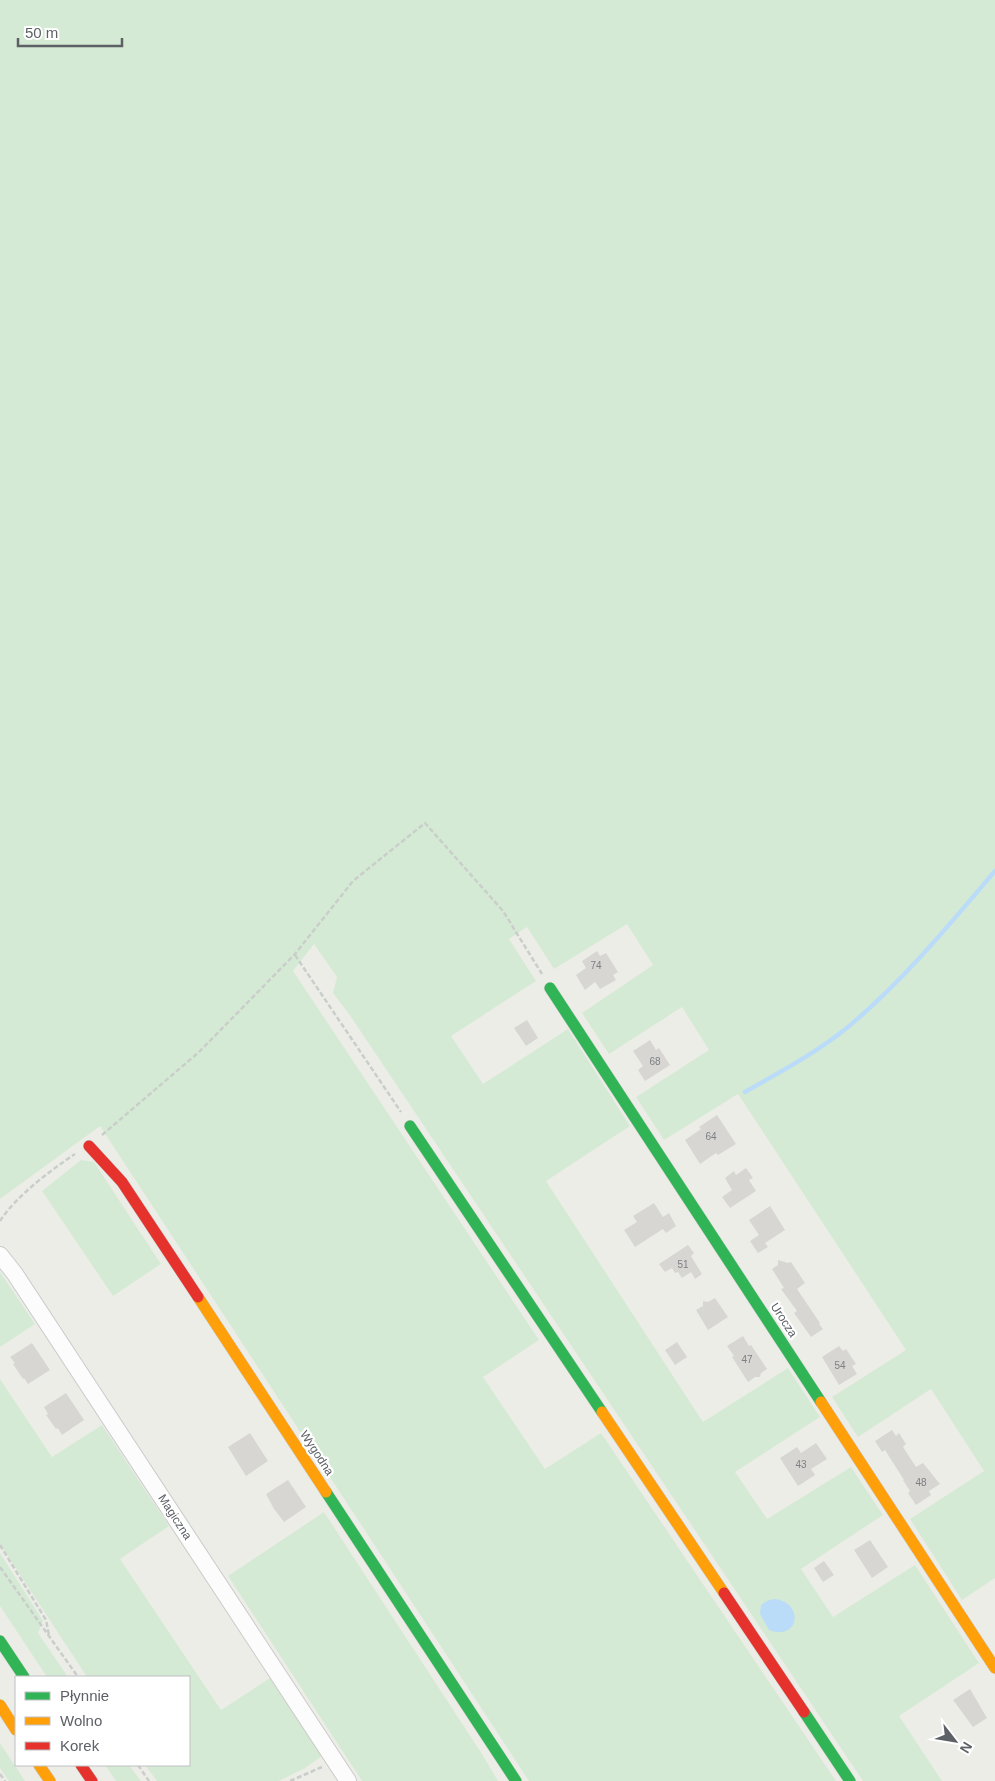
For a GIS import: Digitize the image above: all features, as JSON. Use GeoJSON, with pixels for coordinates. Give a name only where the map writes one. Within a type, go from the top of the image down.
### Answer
{"type":"FeatureCollection","features":[{"type":"Feature","properties":{"kind":"main road","name":"Urocza"},"geometry":{"type":"LineString","coordinates":[[550,988],[995,1668]]}},
{"type":"Feature","properties":{"kind":"main road"},"geometry":{"type":"LineString","coordinates":[[410,1126],[850,1781]]}},
{"type":"Feature","properties":{"kind":"main road","name":"Wygodna"},"geometry":{"type":"LineString","coordinates":[[89,1146],[122,1182],[138,1205],[516,1781]]}},
{"type":"Feature","properties":{"kind":"main road"},"geometry":{"type":"LineString","coordinates":[[0,1642],[23,1676]]}},
{"type":"Feature","properties":{"kind":"main road"},"geometry":{"type":"LineString","coordinates":[[0,1705],[15,1728]]}},
{"type":"Feature","properties":{"kind":"main road"},"geometry":{"type":"LineString","coordinates":[[41,1766],[50,1781]]}},
{"type":"Feature","properties":{"kind":"main road"},"geometry":{"type":"LineString","coordinates":[[82,1766],[92,1781]]}},
{"type":"Feature","properties":{"kind":"street","name":"Magiczna"},"geometry":{"type":"LineString","coordinates":[[0,1255],[15,1274],[348,1781]]}},
{"type":"Feature","properties":{"kind":"path"},"geometry":{"type":"LineString","coordinates":[[0,1220],[56,1166],[89,1146],[199,1052],[295,954],[353,881],[425,823],[503,911],[550,988]]}},
{"type":"Feature","properties":{"kind":"path"},"geometry":{"type":"LineString","coordinates":[[295,954],[410,1126]]}},
{"type":"Feature","properties":{"kind":"path"},"geometry":{"type":"LineString","coordinates":[[0,1545],[46,1620],[50,1636]]}},
{"type":"Feature","properties":{"kind":"path"},"geometry":{"type":"LineString","coordinates":[[0,1567],[77,1676]]}},
{"type":"Feature","properties":{"kind":"path"},"geometry":{"type":"LineString","coordinates":[[290,1781],[335,1762]]}},
{"type":"Feature","properties":{"kind":"path"},"geometry":{"type":"LineString","coordinates":[[139,1766],[149,1781]]}},
{"type":"Feature","properties":{"kind":"path"},"geometry":{"type":"LineString","coordinates":[[0,1774],[5,1781]]}},
{"type":"Feature","properties":{"kind":"green space"},"geometry":{"type":"Polygon","coordinates":[[[0,0],[995,0],[995,1578],[962,1600],[910,1519],[984,1471],[931,1389],[858,1437],[832,1397],[906,1350],[738,1094],[664,1140],[636,1097],[709,1050],[682,1007],[609,1054],[582,1013],[653,965],[627,924],[554,969],[527,927],[509,939],[536,981],[451,1036],[483,1084],[568,1029],[630,1126],[546,1181],[703,1422],[788,1368],[820,1417],[735,1472],[767,1519],[851,1467],[883,1515],[801,1569],[833,1617],[915,1565],[979,1663],[899,1716],[942,1781],[863,1781],[349,1014],[333,993],[337,977],[314,944],[293,971],[539,1340],[483,1377],[545,1469],[601,1433],[836,1781],[529,1781],[100,1126],[0,1199],[0,0]]]}},
{"type":"Feature","properties":{"kind":"green space"},"geometry":{"type":"Polygon","coordinates":[[[81,1160],[94,1162],[161,1264],[113,1296],[42,1191],[81,1160]]]}},
{"type":"Feature","properties":{"kind":"green space"},"geometry":{"type":"Polygon","coordinates":[[[0,1272],[35,1324],[0,1347],[0,1272]]]}},
{"type":"Feature","properties":{"kind":"green space"},"geometry":{"type":"Polygon","coordinates":[[[0,1379],[52,1457],[102,1425],[169,1526],[120,1559],[221,1710],[270,1678],[322,1756],[305,1768],[279,1781],[157,1781],[146,1766],[190,1766],[190,1676],[86,1676],[0,1544],[0,1379]]]}},
{"type":"Feature","properties":{"kind":"green space"},"geometry":{"type":"Polygon","coordinates":[[[324,1512],[498,1781],[362,1781],[228,1576],[324,1512]]]}},
{"type":"Feature","properties":{"kind":"green space"},"geometry":{"type":"Polygon","coordinates":[[[0,1553],[43,1621],[38,1633],[67,1676],[46,1676],[0,1606],[0,1553]]]}},
{"type":"Feature","properties":{"kind":"green space"},"geometry":{"type":"Polygon","coordinates":[[[0,1743],[25,1781],[9,1781],[0,1768],[0,1743]]]}},
{"type":"Feature","properties":{"kind":"green space"},"geometry":{"type":"Polygon","coordinates":[[[106,1766],[130,1766],[141,1781],[116,1781],[106,1766]]]}},
{"type":"Feature","properties":{"kind":"water"},"geometry":{"type":"Polygon","coordinates":[[[773,1599],[783,1601],[794,1612],[793,1626],[787,1630],[780,1632],[769,1630],[760,1614],[761,1605],[773,1599]]]}},
{"type":"Feature","properties":{"kind":"building"},"geometry":{"type":"Polygon","coordinates":[[[597,951],[600,956],[606,953],[618,972],[613,975],[616,980],[600,989],[595,982],[585,990],[576,975],[586,968],[582,961],[597,951]]]}},
{"type":"Feature","properties":{"kind":"building"},"geometry":{"type":"Polygon","coordinates":[[[527,1020],[538,1038],[526,1046],[514,1028],[527,1020]]]}},
{"type":"Feature","properties":{"kind":"building"},"geometry":{"type":"Polygon","coordinates":[[[650,1040],[656,1050],[659,1048],[670,1065],[645,1081],[638,1070],[643,1066],[633,1051],[650,1040]]]}},
{"type":"Feature","properties":{"kind":"building"},"geometry":{"type":"Polygon","coordinates":[[[717,1115],[736,1144],[718,1155],[716,1153],[700,1164],[685,1140],[701,1129],[699,1127],[717,1115]]]}},
{"type":"Feature","properties":{"kind":"building"},"geometry":{"type":"Polygon","coordinates":[[[746,1168],[753,1178],[749,1180],[756,1191],[730,1208],[722,1197],[732,1190],[725,1178],[734,1171],[736,1175],[746,1168]]]}},
{"type":"Feature","properties":{"kind":"building"},"geometry":{"type":"Polygon","coordinates":[[[654,1203],[663,1217],[669,1213],[676,1226],[666,1233],[663,1229],[635,1247],[624,1230],[637,1222],[633,1216],[654,1203]]]}},
{"type":"Feature","properties":{"kind":"building"},"geometry":{"type":"Polygon","coordinates":[[[770,1206],[785,1230],[765,1243],[768,1247],[758,1253],[750,1241],[759,1235],[749,1220],[770,1206]]]}},
{"type":"Feature","properties":{"kind":"building"},"geometry":{"type":"Polygon","coordinates":[[[688,1245],[694,1253],[691,1256],[702,1274],[695,1279],[691,1272],[682,1278],[672,1268],[665,1272],[659,1264],[688,1245]]]}},
{"type":"Feature","properties":{"kind":"building"},"geometry":{"type":"Polygon","coordinates":[[[778,1260],[791,1262],[805,1283],[797,1289],[823,1329],[811,1337],[794,1313],[797,1311],[781,1289],[784,1288],[772,1269],[778,1265],[778,1260]]]}},
{"type":"Feature","properties":{"kind":"building"},"geometry":{"type":"Polygon","coordinates":[[[715,1298],[728,1317],[708,1330],[696,1310],[703,1306],[703,1301],[708,1302],[715,1298]]]}},
{"type":"Feature","properties":{"kind":"building"},"geometry":{"type":"Polygon","coordinates":[[[743,1336],[767,1369],[761,1373],[760,1377],[755,1377],[748,1382],[727,1346],[743,1336]]]}},
{"type":"Feature","properties":{"kind":"building"},"geometry":{"type":"Polygon","coordinates":[[[677,1342],[687,1357],[675,1365],[665,1350],[677,1342]]]}},
{"type":"Feature","properties":{"kind":"building"},"geometry":{"type":"Polygon","coordinates":[[[32,1343],[50,1370],[28,1384],[10,1357],[32,1343]]]}},
{"type":"Feature","properties":{"kind":"building"},"geometry":{"type":"Polygon","coordinates":[[[839,1346],[843,1351],[846,1349],[856,1364],[852,1366],[857,1374],[839,1385],[822,1357],[839,1346]]]}},
{"type":"Feature","properties":{"kind":"building"},"geometry":{"type":"Polygon","coordinates":[[[66,1393],[84,1420],[62,1435],[46,1415],[48,1414],[44,1407],[66,1393]]]}},
{"type":"Feature","properties":{"kind":"building"},"geometry":{"type":"Polygon","coordinates":[[[892,1430],[896,1436],[899,1433],[906,1444],[903,1447],[916,1467],[923,1463],[940,1484],[929,1491],[931,1495],[916,1505],[908,1493],[910,1491],[904,1480],[885,1450],[882,1452],[875,1441],[892,1430]]]}},
{"type":"Feature","properties":{"kind":"building"},"geometry":{"type":"Polygon","coordinates":[[[250,1433],[268,1461],[246,1476],[228,1447],[250,1433]]]}},
{"type":"Feature","properties":{"kind":"building"},"geometry":{"type":"Polygon","coordinates":[[[816,1443],[827,1459],[811,1469],[815,1475],[798,1486],[780,1458],[797,1447],[801,1453],[816,1443]]]}},
{"type":"Feature","properties":{"kind":"building"},"geometry":{"type":"Polygon","coordinates":[[[288,1480],[306,1507],[284,1522],[266,1494],[288,1480]]]}},
{"type":"Feature","properties":{"kind":"building"},"geometry":{"type":"Polygon","coordinates":[[[870,1540],[888,1567],[872,1578],[854,1550],[870,1540]]]}},
{"type":"Feature","properties":{"kind":"building"},"geometry":{"type":"Polygon","coordinates":[[[824,1561],[834,1575],[823,1582],[814,1568],[824,1561]]]}},
{"type":"Feature","properties":{"kind":"building"},"geometry":{"type":"Polygon","coordinates":[[[970,1689],[987,1718],[973,1727],[953,1700],[970,1689]]]}},
{"type":"Feature","properties":{"kind":"waterway"},"geometry":{"type":"LineString","coordinates":[[745,1092],[798,1062],[848,1027],[888,991],[925,952],[995,871]]}},
{"type":"Feature","properties":{"kind":"traffic: fast"},"geometry":{"type":"LineString","coordinates":[[550,988],[821,1402]]}},
{"type":"Feature","properties":{"kind":"traffic: fast"},"geometry":{"type":"LineString","coordinates":[[410,1126],[602,1412]]}},
{"type":"Feature","properties":{"kind":"traffic: fast"},"geometry":{"type":"LineString","coordinates":[[326,1492],[516,1781]]}},
{"type":"Feature","properties":{"kind":"traffic: fast"},"geometry":{"type":"LineString","coordinates":[[0,1641],[23,1676]]}},
{"type":"Feature","properties":{"kind":"traffic: fast"},"geometry":{"type":"LineString","coordinates":[[804,1712],[850,1781]]}},
{"type":"Feature","properties":{"kind":"traffic: slow"},"geometry":{"type":"LineString","coordinates":[[198,1297],[326,1492]]}},
{"type":"Feature","properties":{"kind":"traffic: slow"},"geometry":{"type":"LineString","coordinates":[[821,1402],[995,1668]]}},
{"type":"Feature","properties":{"kind":"traffic: slow"},"geometry":{"type":"LineString","coordinates":[[602,1412],[724,1593]]}},
{"type":"Feature","properties":{"kind":"traffic: slow"},"geometry":{"type":"LineString","coordinates":[[0,1705],[15,1728]]}},
{"type":"Feature","properties":{"kind":"traffic: slow"},"geometry":{"type":"LineString","coordinates":[[40,1766],[50,1781]]}},
{"type":"Feature","properties":{"kind":"traffic: jam"},"geometry":{"type":"LineString","coordinates":[[89,1146],[122,1182],[198,1297]]}},
{"type":"Feature","properties":{"kind":"traffic: jam"},"geometry":{"type":"LineString","coordinates":[[724,1593],[804,1712]]}},
{"type":"Feature","properties":{"kind":"traffic: jam"},"geometry":{"type":"LineString","coordinates":[[82,1766],[92,1781]]}}]}
